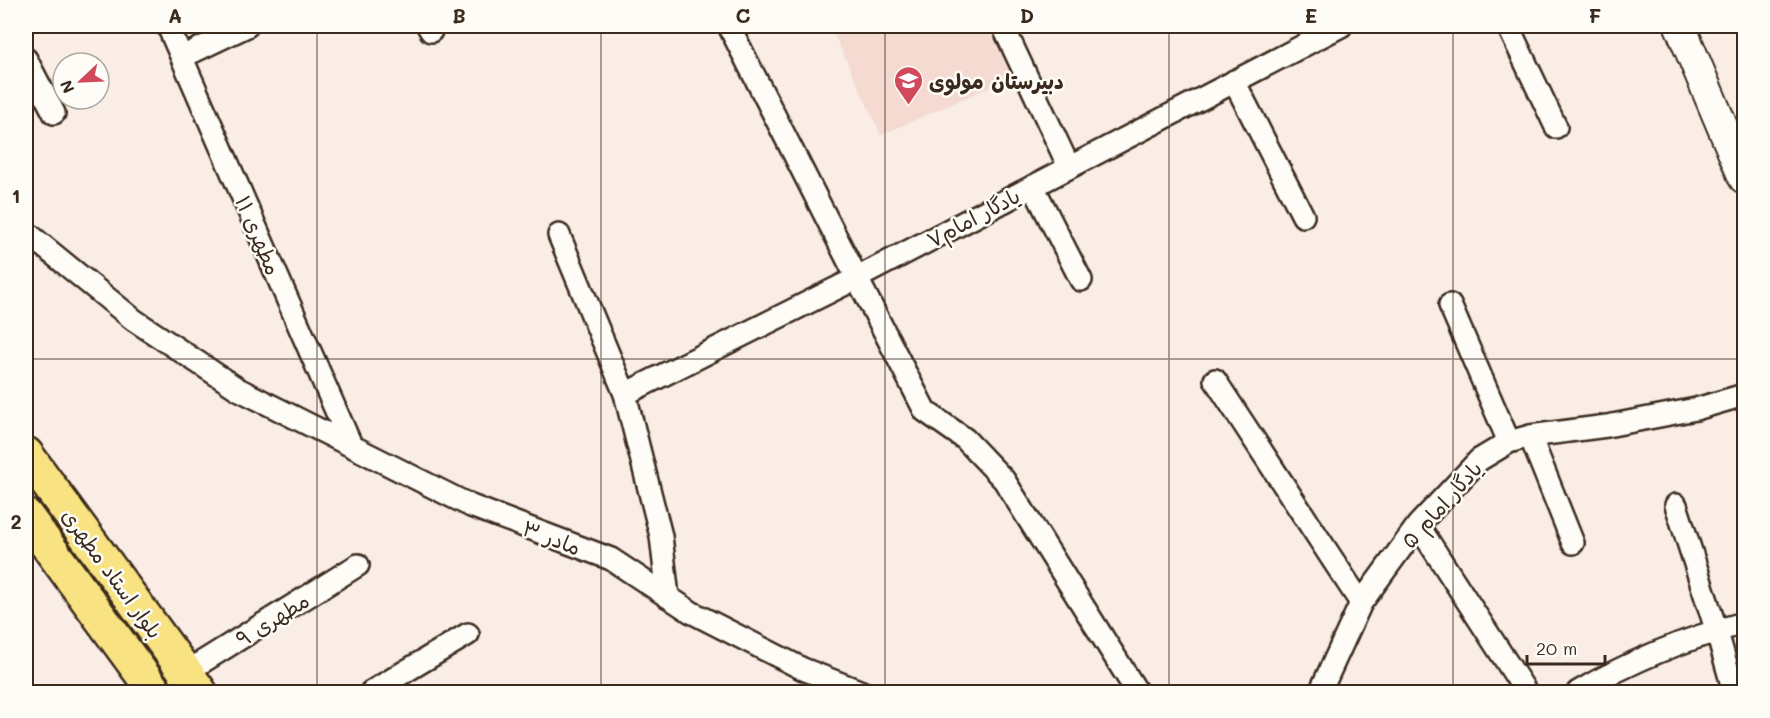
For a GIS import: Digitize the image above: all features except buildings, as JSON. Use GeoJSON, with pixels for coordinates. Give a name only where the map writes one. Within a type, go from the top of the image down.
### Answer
{"type":"FeatureCollection","features":[{"type":"Feature","properties":{"kind":"main road"},"geometry":{"type":"LineString","coordinates":[[1680,26],[1744,178]]}},
{"type":"Feature","properties":{"kind":"main road","name":"بلوار استاد مطهری"},"geometry":{"type":"LineString","coordinates":[[26,454],[193,682]]}},
{"type":"Feature","properties":{"kind":"main road","name":"بلوار استاد مطهری"},"geometry":{"type":"LineString","coordinates":[[26,516],[155,693]]}},
{"type":"Feature","properties":{"kind":"street","name":"مطهری ۱۱"},"geometry":{"type":"LineString","coordinates":[[168,26],[351,445]]}},
{"type":"Feature","properties":{"kind":"street"},"geometry":{"type":"LineString","coordinates":[[182,57],[248,26]]}},
{"type":"Feature","properties":{"kind":"street"},"geometry":{"type":"LineString","coordinates":[[729,26],[925,411],[965,438],[1004,480],[1137,693]]}},
{"type":"Feature","properties":{"kind":"street"},"geometry":{"type":"LineString","coordinates":[[1003,26],[1069,167]]}},
{"type":"Feature","properties":{"kind":"street","name":"یادگار امام۷"},"geometry":{"type":"LineString","coordinates":[[625,394],[857,278],[1234,81],[1309,33],[1341,26]]}},
{"type":"Feature","properties":{"kind":"street"},"geometry":{"type":"LineString","coordinates":[[1508,26],[1556,127]]}},
{"type":"Feature","properties":{"kind":"street"},"geometry":{"type":"LineString","coordinates":[[26,59],[54,113]]}},
{"type":"Feature","properties":{"kind":"street"},"geometry":{"type":"LineString","coordinates":[[1234,81],[1303,216]]}},
{"type":"Feature","properties":{"kind":"street"},"geometry":{"type":"LineString","coordinates":[[1034,186],[1081,280]]}},
{"type":"Feature","properties":{"kind":"street","name":"مادر ۳"},"geometry":{"type":"LineString","coordinates":[[26,232],[134,320],[238,388],[471,506],[610,559],[691,612],[803,669],[862,693]]}},
{"type":"Feature","properties":{"kind":"street"},"geometry":{"type":"LineString","coordinates":[[559,235],[625,394],[661,536],[668,597]]}},
{"type":"Feature","properties":{"kind":"street"},"geometry":{"type":"LineString","coordinates":[[1450,305],[1509,442]]}},
{"type":"Feature","properties":{"kind":"street"},"geometry":{"type":"LineString","coordinates":[[1215,380],[1361,603]]}},
{"type":"Feature","properties":{"kind":"street","name":"یادگار امام ۵"},"geometry":{"type":"LineString","coordinates":[[1320,693],[1361,603],[1418,525],[1479,460],[1509,442],[1530,436],[1618,424],[1696,409],[1744,394]]}},
{"type":"Feature","properties":{"kind":"street"},"geometry":{"type":"LineString","coordinates":[[1530,436],[1573,543]]}},
{"type":"Feature","properties":{"kind":"street"},"geometry":{"type":"LineString","coordinates":[[1676,505],[1734,693]]}},
{"type":"Feature","properties":{"kind":"street"},"geometry":{"type":"LineString","coordinates":[[1418,525],[1526,693]]}},
{"type":"Feature","properties":{"kind":"street","name":"مطهری ۹"},"geometry":{"type":"LineString","coordinates":[[193,682],[358,565]]}},
{"type":"Feature","properties":{"kind":"street"},"geometry":{"type":"LineString","coordinates":[[1578,693],[1610,673],[1657,653],[1744,623]]}},
{"type":"Feature","properties":{"kind":"street"},"geometry":{"type":"LineString","coordinates":[[371,693],[468,634]]}},
{"type":"Feature","properties":{"kind":"shaded area","name":"دبیرستان مولوی"},"geometry":{"type":"Polygon","coordinates":[[[830,26],[998,26],[1017,75],[881,135],[830,26]]]}},
{"type":"Feature","properties":{"kind":"place","name":"دبیرستان مولوی"},"geometry":{"type":"Point","coordinates":[908,106]}}]}
